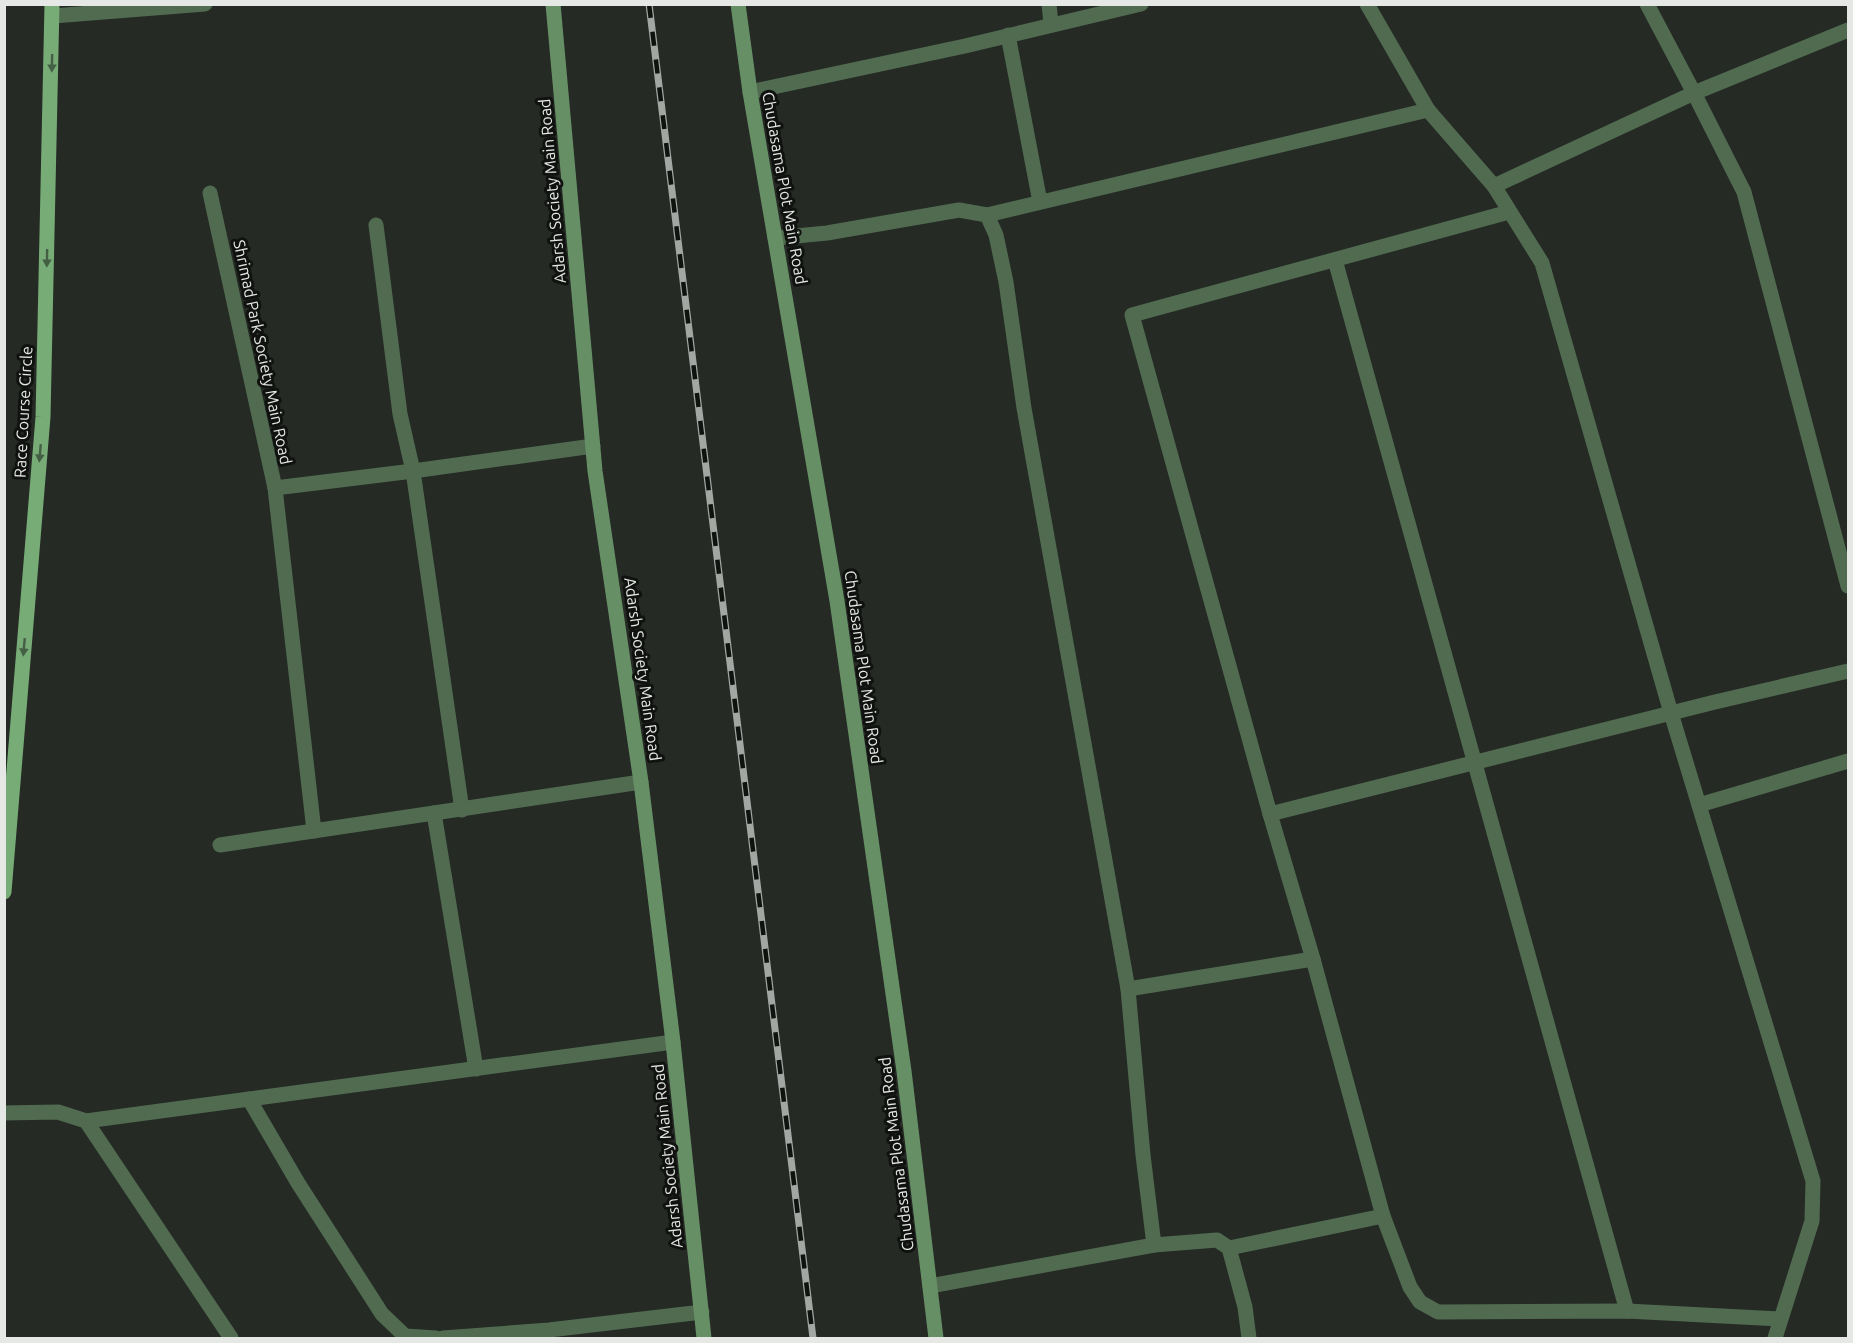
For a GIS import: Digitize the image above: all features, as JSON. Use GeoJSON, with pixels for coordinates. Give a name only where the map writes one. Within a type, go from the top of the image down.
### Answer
{"type":"FeatureCollection","features":[{"type":"Feature","properties":{"kind":"main road","name":"Race Course Circle"},"geometry":{"type":"LineString","coordinates":[[4,892],[44,417],[53,10]]}},
{"type":"Feature","properties":{"kind":"street"},"geometry":{"type":"LineString","coordinates":[[53,10],[205,4]]}},
{"type":"Feature","properties":{"kind":"street","name":"Adarsh Society Main Road"},"geometry":{"type":"LineString","coordinates":[[553,4],[593,446],[641,782],[673,1042],[704,1338]]}},
{"type":"Feature","properties":{"kind":"street","name":"Chudasama Plot Main Road"},"geometry":{"type":"LineString","coordinates":[[738,4],[750,92],[837,602],[904,1071],[936,1338]]}},
{"type":"Feature","properties":{"kind":"street"},"geometry":{"type":"LineString","coordinates":[[1049,4],[1051,24]]}},
{"type":"Feature","properties":{"kind":"street"},"geometry":{"type":"LineString","coordinates":[[750,92],[965,46],[1141,4]]}},
{"type":"Feature","properties":{"kind":"street"},"geometry":{"type":"LineString","coordinates":[[1367,4],[1428,110],[1494,186],[1542,263],[1671,713],[1813,1181],[1812,1221],[1775,1338]]}},
{"type":"Feature","properties":{"kind":"street"},"geometry":{"type":"LineString","coordinates":[[1647,4],[1744,192],[1848,586]]}},
{"type":"Feature","properties":{"kind":"street"},"geometry":{"type":"LineString","coordinates":[[1494,186],[1694,93],[1848,30]]}},
{"type":"Feature","properties":{"kind":"street"},"geometry":{"type":"LineString","coordinates":[[1008,34],[1040,202]]}},
{"type":"Feature","properties":{"kind":"street"},"geometry":{"type":"LineString","coordinates":[[775,238],[827,233],[959,210],[987,215],[1428,110]]}},
{"type":"Feature","properties":{"kind":"street","name":"Shrimad Park Society Main Road"},"geometry":{"type":"LineString","coordinates":[[210,193],[275,488],[593,446]]}},
{"type":"Feature","properties":{"kind":"street"},"geometry":{"type":"LineString","coordinates":[[1509,212],[1132,315],[1383,1216],[1410,1287],[1420,1302],[1438,1312],[1627,1311],[1780,1318]]}},
{"type":"Feature","properties":{"kind":"street"},"geometry":{"type":"LineString","coordinates":[[987,215],[996,235],[1006,282],[1028,430],[1128,989],[1143,1155],[1154,1245]]}},
{"type":"Feature","properties":{"kind":"street"},"geometry":{"type":"LineString","coordinates":[[376,225],[400,414],[413,471],[462,810]]}},
{"type":"Feature","properties":{"kind":"street"},"geometry":{"type":"LineString","coordinates":[[1335,260],[1627,1311]]}},
{"type":"Feature","properties":{"kind":"street"},"geometry":{"type":"LineString","coordinates":[[275,488],[314,831]]}},
{"type":"Feature","properties":{"kind":"street"},"geometry":{"type":"LineString","coordinates":[[1270,814],[1848,671]]}},
{"type":"Feature","properties":{"kind":"street"},"geometry":{"type":"LineString","coordinates":[[1699,805],[1848,761]]}},
{"type":"Feature","properties":{"kind":"street"},"geometry":{"type":"LineString","coordinates":[[220,845],[641,782]]}},
{"type":"Feature","properties":{"kind":"street"},"geometry":{"type":"LineString","coordinates":[[434,813],[476,1069]]}},
{"type":"Feature","properties":{"kind":"street"},"geometry":{"type":"LineString","coordinates":[[1128,989],[1313,959]]}},
{"type":"Feature","properties":{"kind":"street"},"geometry":{"type":"LineString","coordinates":[[4,1113],[58,1112],[86,1121],[673,1042]]}},
{"type":"Feature","properties":{"kind":"street"},"geometry":{"type":"LineString","coordinates":[[249,1099],[298,1183],[382,1314],[405,1336],[436,1338]]}},
{"type":"Feature","properties":{"kind":"street"},"geometry":{"type":"LineString","coordinates":[[86,1121],[231,1338]]}},
{"type":"Feature","properties":{"kind":"street"},"geometry":{"type":"LineString","coordinates":[[1229,1248],[1383,1216]]}},
{"type":"Feature","properties":{"kind":"street"},"geometry":{"type":"LineString","coordinates":[[930,1286],[1154,1245],[1217,1240],[1229,1248],[1245,1307],[1249,1338]]}},
{"type":"Feature","properties":{"kind":"street"},"geometry":{"type":"LineString","coordinates":[[443,1338],[549,1330],[702,1312]]}},
{"type":"Feature","properties":{"kind":"railway"},"geometry":{"type":"LineString","coordinates":[[649,4],[813,1338]]}}]}
